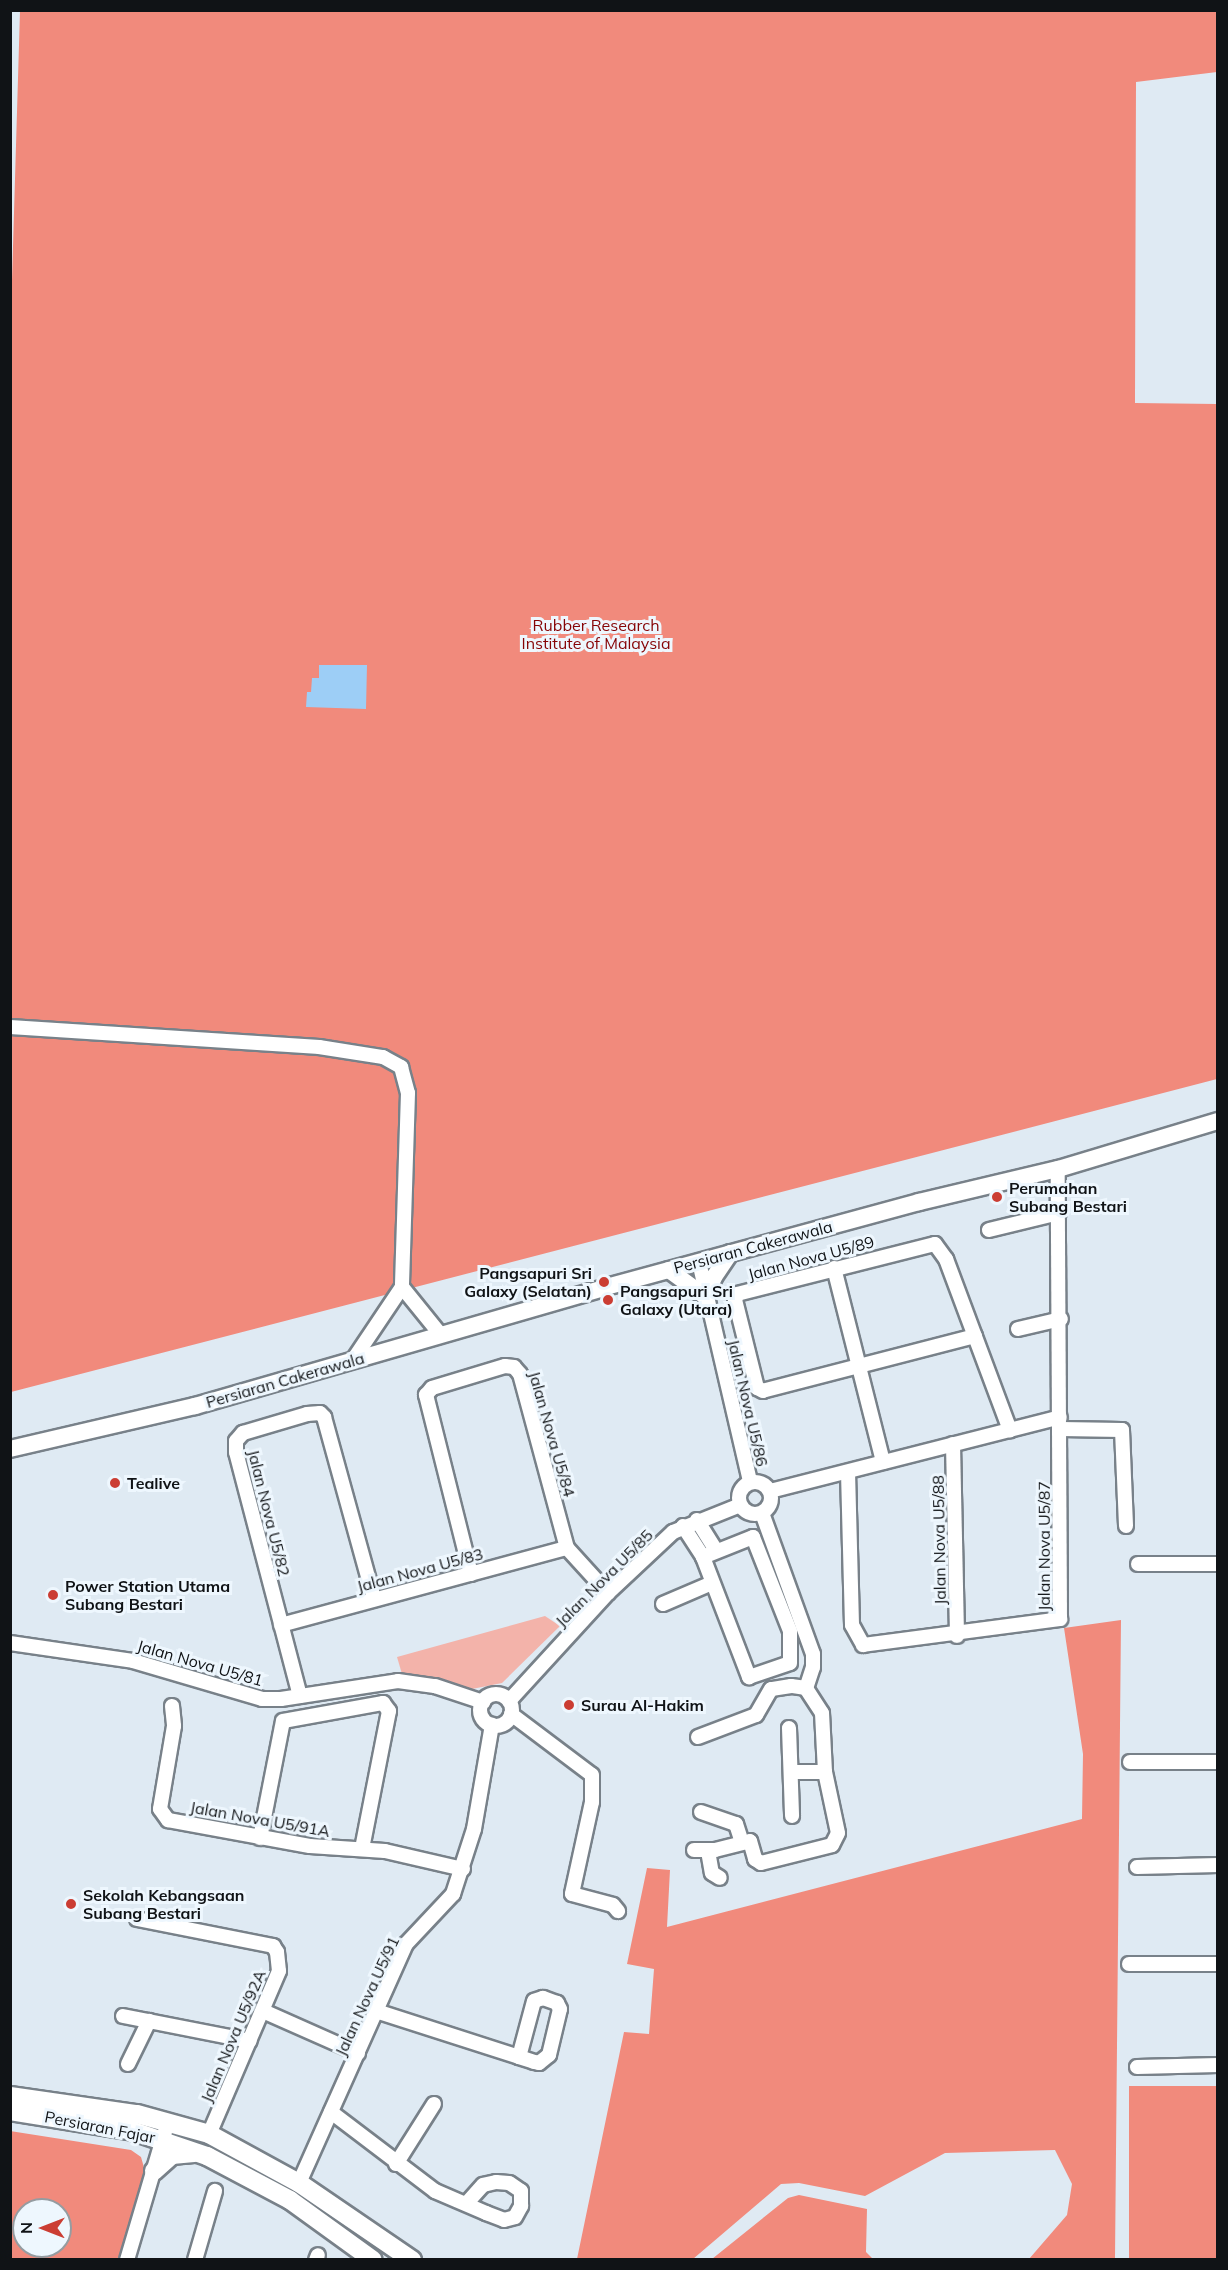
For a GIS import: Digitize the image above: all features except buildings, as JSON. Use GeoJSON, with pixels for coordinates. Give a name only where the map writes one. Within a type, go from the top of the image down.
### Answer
{"type":"FeatureCollection","features":[{"type":"Feature","properties":{"kind":"main road"},"geometry":{"type":"LineString","coordinates":[[10,2096],[165,2130],[209,2134],[299,2183],[411,2259]]}},
{"type":"Feature","properties":{"kind":"main road","name":"Persiaran Fajar"},"geometry":{"type":"LineString","coordinates":[[10,2111],[133,2131],[165,2130],[199,2153],[249,2175],[373,2259]]}},
{"type":"Feature","properties":{"kind":"main road"},"geometry":{"type":"LineString","coordinates":[[133,2131],[149,2148],[154,2171],[172,2155],[199,2153]]}},
{"type":"Feature","properties":{"kind":"street"},"geometry":{"type":"LineString","coordinates":[[10,1027],[319,1047],[394,1062],[406,1078],[408,1093],[402,1287],[353,1360]]}},
{"type":"Feature","properties":{"kind":"street","name":"Persiaran Cakerawala"},"geometry":{"type":"LineString","coordinates":[[10,1449],[195,1406],[669,1270],[919,1202],[1058,1169],[1218,1120]]}},
{"type":"Feature","properties":{"kind":"street","name":"Jalan Nova U5/87"},"geometry":{"type":"LineString","coordinates":[[848,1472],[852,1625],[856,1638],[872,1646],[1054,1623],[1062,1616],[1058,1169]]}},
{"type":"Feature","properties":{"kind":"street"},"geometry":{"type":"LineString","coordinates":[[989,1230],[1059,1213]]}},
{"type":"Feature","properties":{"kind":"street","name":"Jalan Nova U5/89"},"geometry":{"type":"LineString","coordinates":[[975,1336],[759,1390],[734,1305],[737,1294],[935,1244],[946,1259],[975,1336],[1010,1430]]}},
{"type":"Feature","properties":{"kind":"street"},"geometry":{"type":"LineString","coordinates":[[669,1270],[706,1297],[714,1277],[730,1254]]}},
{"type":"Feature","properties":{"kind":"street","name":"Jalan Nova U5/86"},"geometry":{"type":"LineString","coordinates":[[699,1262],[750,1482]]}},
{"type":"Feature","properties":{"kind":"street"},"geometry":{"type":"LineString","coordinates":[[834,1268],[883,1462]]}},
{"type":"Feature","properties":{"kind":"street"},"geometry":{"type":"LineString","coordinates":[[402,1287],[440,1334]]}},
{"type":"Feature","properties":{"kind":"street"},"geometry":{"type":"LineString","coordinates":[[1018,1329],[1060,1319]]}},
{"type":"Feature","properties":{"kind":"street","name":"Jalan Nova U5/84"},"geometry":{"type":"LineString","coordinates":[[471,1574],[426,1395],[432,1388],[505,1366],[514,1367],[520,1374],[567,1548],[608,1593]]}},
{"type":"Feature","properties":{"kind":"street","name":"Jalan Nova U5/82"},"geometry":{"type":"LineString","coordinates":[[300,1696],[235,1446],[243,1432],[307,1414],[320,1413],[328,1422],[375,1598]]}},
{"type":"Feature","properties":{"kind":"street"},"geometry":{"type":"LineString","coordinates":[[770,1491],[1010,1430],[1060,1423],[1122,1430],[1126,1526]]}},
{"type":"Feature","properties":{"kind":"street","name":"Jalan Nova U5/88"},"geometry":{"type":"LineString","coordinates":[[954,1444],[957,1636]]}},
{"type":"Feature","properties":{"kind":"street"},"geometry":{"type":"LineString","coordinates":[[750,1482],[759,1482],[770,1491],[771,1501],[762,1513],[747,1513],[740,1505],[741,1489],[750,1482]]}},
{"type":"Feature","properties":{"kind":"street","name":"Jalan Nova U5/85"},"geometry":{"type":"LineString","coordinates":[[510,1707],[608,1593],[683,1526],[740,1505]]}},
{"type":"Feature","properties":{"kind":"street"},"geometry":{"type":"LineString","coordinates":[[762,1513],[813,1654],[813,1667],[806,1689]]}},
{"type":"Feature","properties":{"kind":"street"},"geometry":{"type":"LineString","coordinates":[[697,1520],[716,1551]]}},
{"type":"Feature","properties":{"kind":"street"},"geometry":{"type":"LineString","coordinates":[[683,1526],[703,1557],[749,1677],[790,1663],[790,1631],[753,1537],[703,1557]]}},
{"type":"Feature","properties":{"kind":"street","name":"Jalan Nova U5/83"},"geometry":{"type":"LineString","coordinates":[[281,1625],[567,1548]]}},
{"type":"Feature","properties":{"kind":"street"},"geometry":{"type":"LineString","coordinates":[[1138,1564],[1218,1564]]}},
{"type":"Feature","properties":{"kind":"street"},"geometry":{"type":"LineString","coordinates":[[663,1604],[712,1583]]}},
{"type":"Feature","properties":{"kind":"street","name":"Jalan Nova U5/81"},"geometry":{"type":"LineString","coordinates":[[11,1645],[133,1660],[262,1699],[300,1696],[398,1681],[435,1686],[483,1702]]}},
{"type":"Feature","properties":{"kind":"street"},"geometry":{"type":"LineString","coordinates":[[698,1737],[756,1716],[771,1689],[791,1686],[806,1689],[822,1713],[825,1772],[838,1833],[832,1845],[761,1863],[755,1859],[750,1841],[701,1851],[712,1873],[720,1878]]}},
{"type":"Feature","properties":{"kind":"street"},"geometry":{"type":"LineString","coordinates":[[510,1707],[506,1722],[492,1725],[482,1716],[483,1702],[494,1694],[510,1707],[592,1775],[592,1802],[572,1894],[613,1905],[618,1911]]}},
{"type":"Feature","properties":{"kind":"street"},"geometry":{"type":"LineString","coordinates":[[260,1838],[283,1721],[386,1705],[389,1711],[362,1848]]}},
{"type":"Feature","properties":{"kind":"street","name":"Jalan Nova U5/91A"},"geometry":{"type":"LineString","coordinates":[[172,1706],[174,1726],[161,1813],[168,1820],[260,1838],[362,1848],[463,1869]]}},
{"type":"Feature","properties":{"kind":"street","name":"Jalan Nova U5/91"},"geometry":{"type":"LineString","coordinates":[[299,2183],[406,1944],[453,1894],[463,1869],[492,1725]]}},
{"type":"Feature","properties":{"kind":"street"},"geometry":{"type":"LineString","coordinates":[[789,1728],[792,1816]]}},
{"type":"Feature","properties":{"kind":"street"},"geometry":{"type":"LineString","coordinates":[[1130,1762],[1218,1762]]}},
{"type":"Feature","properties":{"kind":"street"},"geometry":{"type":"LineString","coordinates":[[791,1772],[825,1772]]}},
{"type":"Feature","properties":{"kind":"street"},"geometry":{"type":"LineString","coordinates":[[701,1812],[736,1824],[742,1842]]}},
{"type":"Feature","properties":{"kind":"street"},"geometry":{"type":"LineString","coordinates":[[1137,1867],[1218,1865]]}},
{"type":"Feature","properties":{"kind":"street","name":"Jalan Nova U5/92A"},"geometry":{"type":"LineString","coordinates":[[137,1919],[273,1946],[280,1961],[279,1971],[263,2011],[209,2134]]}},
{"type":"Feature","properties":{"kind":"street"},"geometry":{"type":"LineString","coordinates":[[1129,1964],[1218,1964]]}},
{"type":"Feature","properties":{"kind":"street"},"geometry":{"type":"LineString","coordinates":[[376,2011],[519,2057],[539,2063],[546,2059],[560,2009],[557,2002],[543,1998],[534,2001],[519,2057]]}},
{"type":"Feature","properties":{"kind":"street"},"geometry":{"type":"LineString","coordinates":[[263,2011],[358,2053]]}},
{"type":"Feature","properties":{"kind":"street"},"geometry":{"type":"LineString","coordinates":[[123,2016],[250,2041]]}},
{"type":"Feature","properties":{"kind":"street"},"geometry":{"type":"LineString","coordinates":[[128,2064],[149,2021]]}},
{"type":"Feature","properties":{"kind":"street"},"geometry":{"type":"LineString","coordinates":[[1137,2067],[1218,2065]]}},
{"type":"Feature","properties":{"kind":"street"},"geometry":{"type":"LineString","coordinates":[[396,2164],[434,2104]]}},
{"type":"Feature","properties":{"kind":"street"},"geometry":{"type":"LineString","coordinates":[[331,2112],[396,2164],[435,2191],[466,2204]]}},
{"type":"Feature","properties":{"kind":"street"},"geometry":{"type":"LineString","coordinates":[[127,2259],[165,2130]]}},
{"type":"Feature","properties":{"kind":"street"},"geometry":{"type":"LineString","coordinates":[[195,2259],[215,2191]]}},
{"type":"Feature","properties":{"kind":"shaded area"},"geometry":{"type":"Polygon","coordinates":[[[545,1616],[560,1626],[502,1683],[472,1689],[402,1674],[397,1657],[545,1616]]]}},
{"type":"Feature","properties":{"kind":"green space","name":"Rubber Research Institute of Malaysia"},"geometry":{"type":"Polygon","coordinates":[[[20,11],[1217,11],[1217,72],[1136,82],[1135,403],[1217,404],[1217,1079],[11,1392],[10,347],[20,11]]]}},
{"type":"Feature","properties":{"kind":"green space"},"geometry":{"type":"Polygon","coordinates":[[[1121,1620],[1115,2259],[1029,2259],[1067,2215],[1072,2184],[1055,2150],[945,2153],[865,2196],[799,2183],[781,2184],[693,2259],[577,2259],[624,2032],[649,2034],[654,1969],[627,1964],[647,1868],[670,1870],[667,1927],[1082,1819],[1083,1754],[1064,1628],[1121,1620]]]}},
{"type":"Feature","properties":{"kind":"green space"},"geometry":{"type":"Polygon","coordinates":[[[1129,2086],[1217,2086],[1217,2259],[1129,2259],[1129,2086]]]}},
{"type":"Feature","properties":{"kind":"green space"},"geometry":{"type":"Polygon","coordinates":[[[10,2131],[131,2150],[141,2157],[145,2171],[118,2259],[11,2259],[10,2131]]]}},
{"type":"Feature","properties":{"kind":"green space"},"geometry":{"type":"Polygon","coordinates":[[[799,2195],[867,2209],[866,2252],[873,2259],[712,2259],[788,2198],[799,2195]]]}},
{"type":"Feature","properties":{"kind":"water"},"geometry":{"type":"Polygon","coordinates":[[[319,665],[367,665],[366,709],[306,707],[307,692],[311,692],[312,678],[319,678],[319,665]]]}},
{"type":"Feature","properties":{"kind":"place","name":"Perumahan Subang Bestari"},"geometry":{"type":"Point","coordinates":[997,1197]}},
{"type":"Feature","properties":{"kind":"place","name":"Pangsapuri Sri Galaxy (Selatan)"},"geometry":{"type":"Point","coordinates":[604,1282]}},
{"type":"Feature","properties":{"kind":"place","name":"Pangsapuri Sri Galaxy (Utara)"},"geometry":{"type":"Point","coordinates":[608,1300]}},
{"type":"Feature","properties":{"kind":"place","name":"Tealive"},"geometry":{"type":"Point","coordinates":[115,1483]}},
{"type":"Feature","properties":{"kind":"place","name":"Power Station Utama Subang Bestari"},"geometry":{"type":"Point","coordinates":[53,1595]}},
{"type":"Feature","properties":{"kind":"place","name":"Surau Al-Hakim"},"geometry":{"type":"Point","coordinates":[569,1705]}},
{"type":"Feature","properties":{"kind":"place","name":"Sekolah Kebangsaan Subang Bestari"},"geometry":{"type":"Point","coordinates":[71,1904]}}]}
